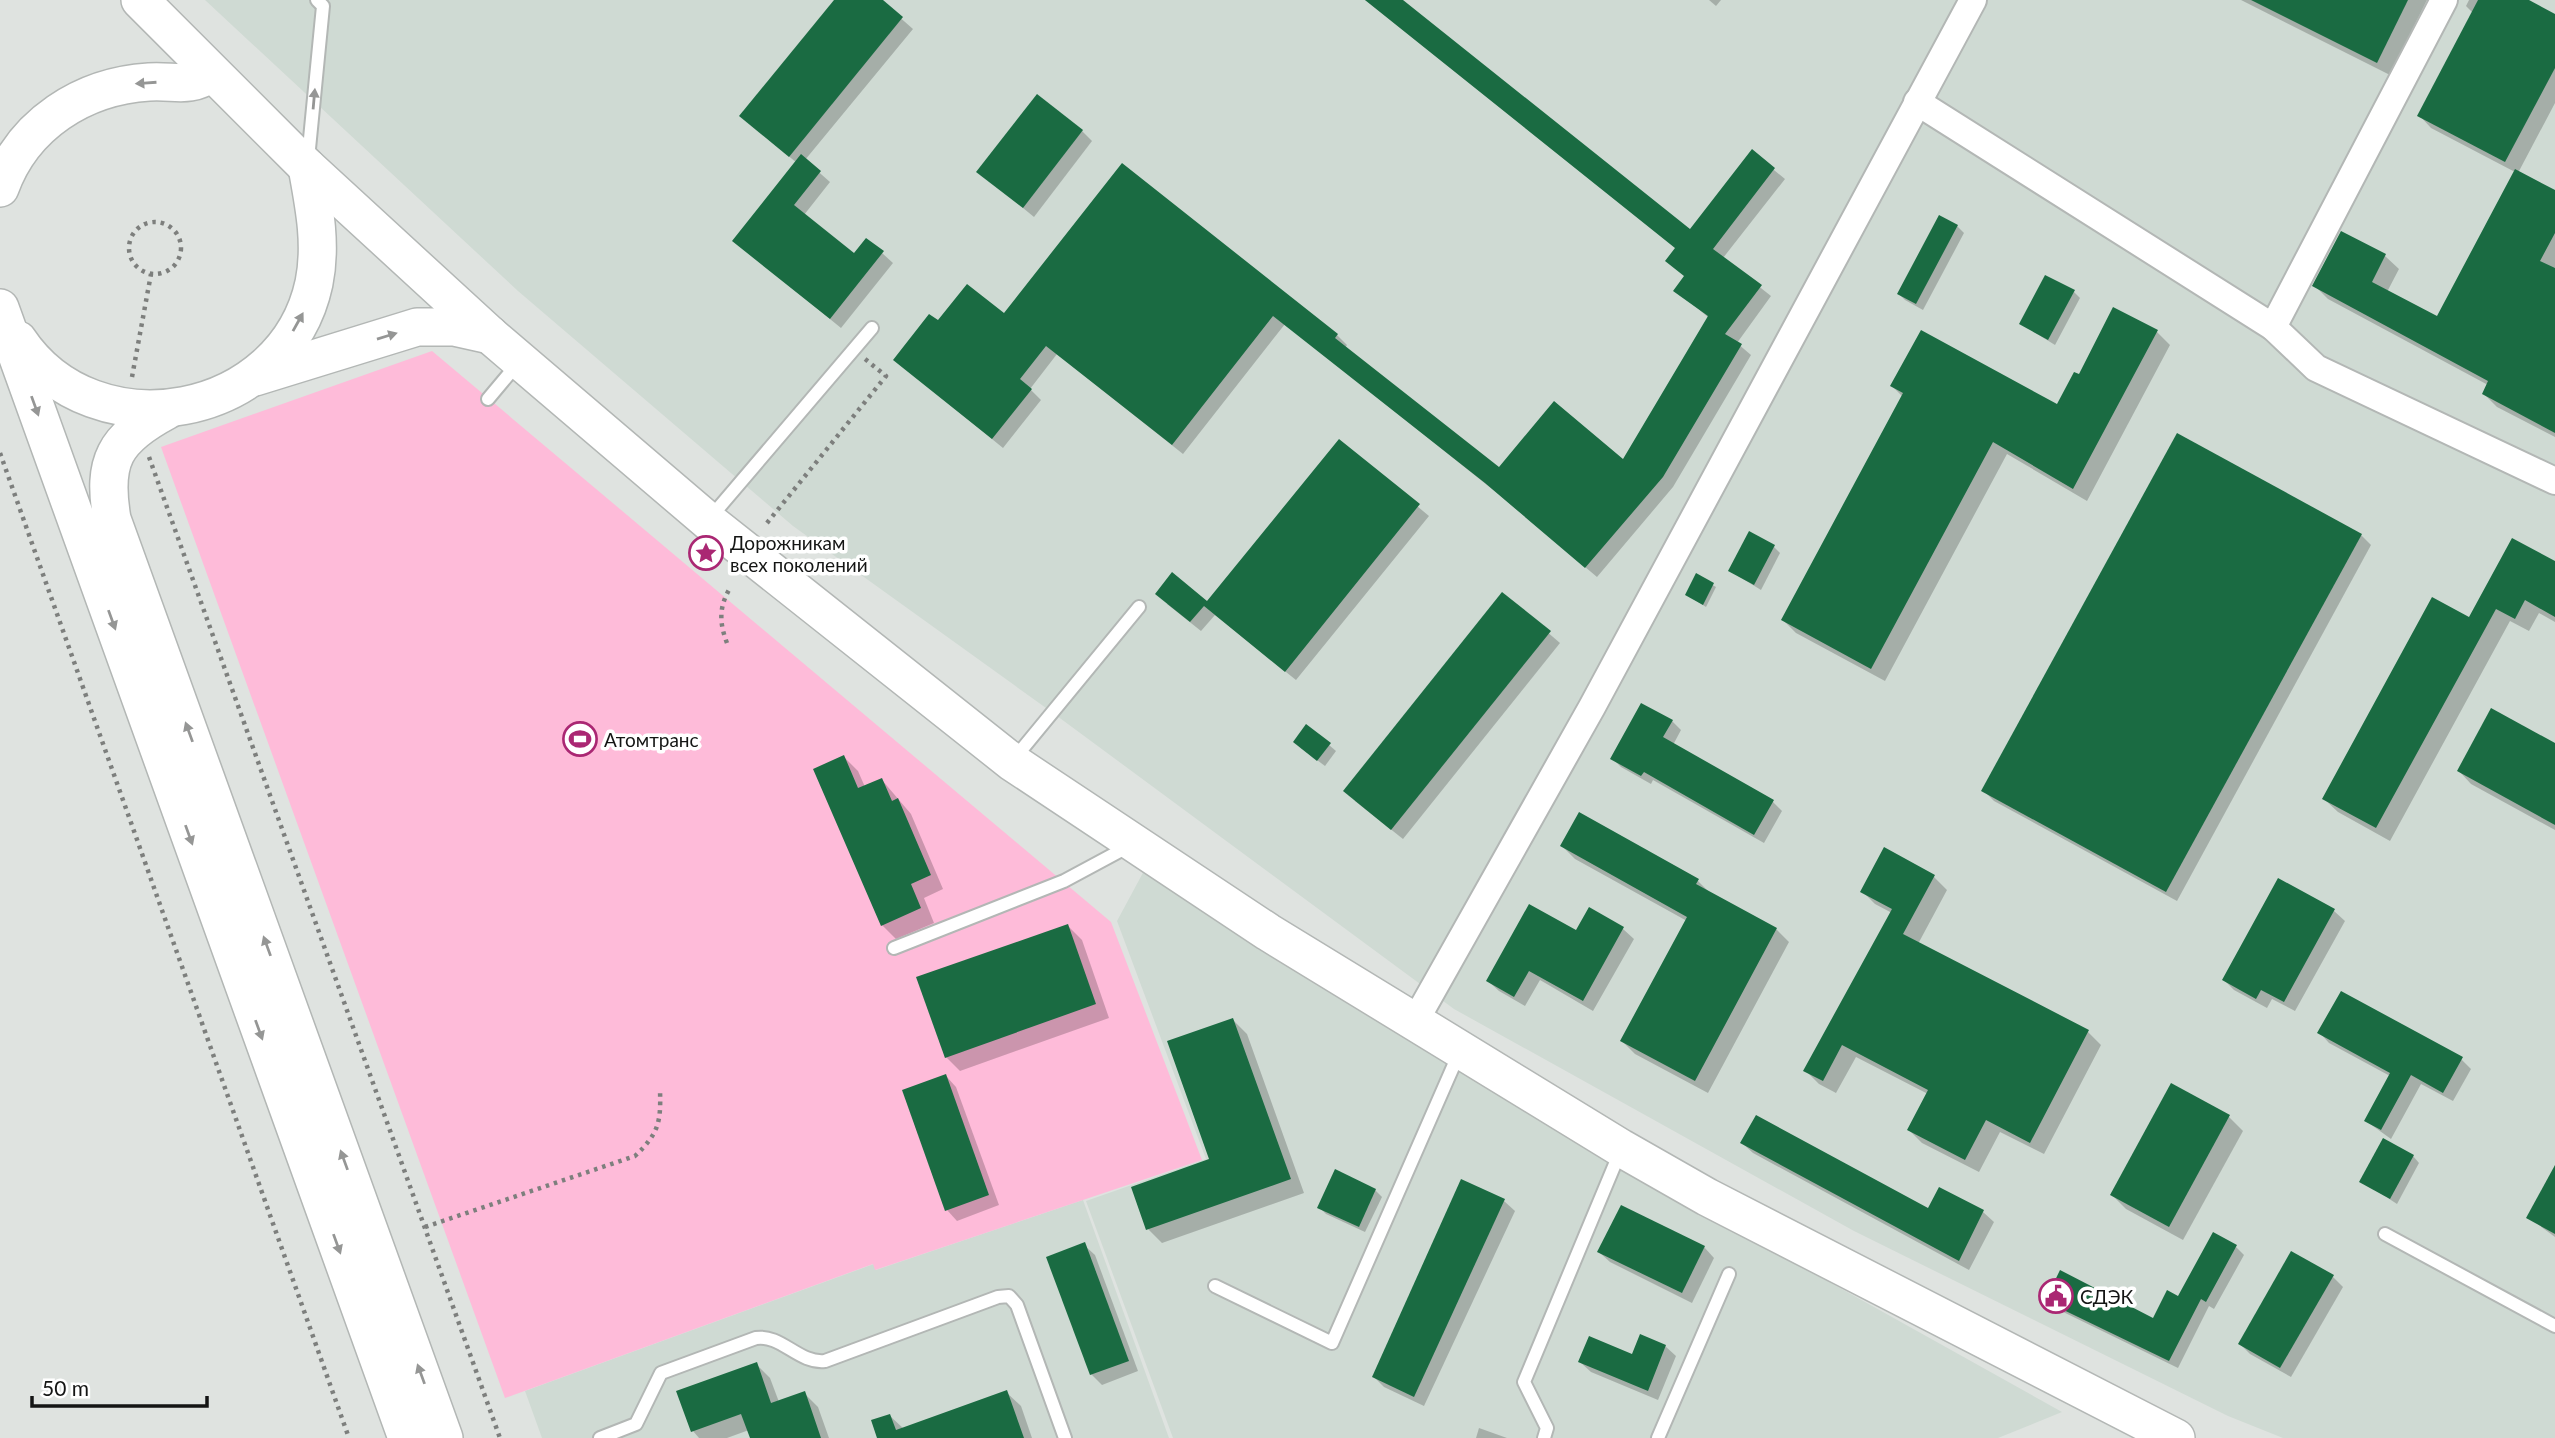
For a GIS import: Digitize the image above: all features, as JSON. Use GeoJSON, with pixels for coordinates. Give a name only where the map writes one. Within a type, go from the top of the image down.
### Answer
{"type":"FeatureCollection","features":[{"type":"Feature","properties":{"kind":"street"},"geometry":{"type":"LineString","coordinates":[[140,0],[307,167],[490,335],[708,521],[1012,762],[1133,844],[1414,1023],[1621,1149],[2176,1438]]}},
{"type":"Feature","properties":{"kind":"street"},"geometry":{"type":"LineString","coordinates":[[1414,1023],[1592,707],[1973,0]]}},
{"type":"Feature","properties":{"kind":"street"},"geometry":{"type":"LineString","coordinates":[[2273,327],[2444,0]]}},
{"type":"Feature","properties":{"kind":"street"},"geometry":{"type":"LineString","coordinates":[[0,188],[6,170],[32,133],[68,105],[109,87],[151,82],[196,84],[211,73]]}},
{"type":"Feature","properties":{"kind":"street"},"geometry":{"type":"LineString","coordinates":[[1917,102],[2273,327],[2316,368],[2555,481]]}},
{"type":"Feature","properties":{"kind":"street"},"geometry":{"type":"LineString","coordinates":[[252,378],[280,352],[301,320],[314,284],[318,246],[307,167]]}},
{"type":"Feature","properties":{"kind":"street"},"geometry":{"type":"LineString","coordinates":[[2,314],[22,346],[44,370],[71,389],[101,403],[146,415],[216,398],[252,378],[417,327],[454,327],[490,335]]}},
{"type":"Feature","properties":{"kind":"street"},"geometry":{"type":"LineString","coordinates":[[2,314],[407,1438]]}},
{"type":"Feature","properties":{"kind":"street"},"geometry":{"type":"LineString","coordinates":[[146,415],[120,444],[110,463],[107,487],[112,519],[444,1438]]}},
{"type":"Feature","properties":{"kind":"street"},"geometry":{"type":"LineString","coordinates":[[211,897],[245,885]]}},
{"type":"Feature","properties":{"kind":"lane"},"geometry":{"type":"LineString","coordinates":[[307,167],[323,6],[317,0]]}},
{"type":"Feature","properties":{"kind":"lane"},"geometry":{"type":"LineString","coordinates":[[708,521],[872,328]]}},
{"type":"Feature","properties":{"kind":"lane"},"geometry":{"type":"LineString","coordinates":[[488,399],[520,360]]}},
{"type":"Feature","properties":{"kind":"lane"},"geometry":{"type":"LineString","coordinates":[[1012,762],[1139,607]]}},
{"type":"Feature","properties":{"kind":"lane"},"geometry":{"type":"LineString","coordinates":[[894,948],[1064,881],[1133,844]]}},
{"type":"Feature","properties":{"kind":"lane"},"geometry":{"type":"LineString","coordinates":[[1215,1286],[1332,1343],[1460,1051]]}},
{"type":"Feature","properties":{"kind":"lane"},"geometry":{"type":"LineString","coordinates":[[1544,1438],[1547,1428],[1524,1382],[1621,1149]]}},
{"type":"Feature","properties":{"kind":"lane"},"geometry":{"type":"LineString","coordinates":[[2385,1234],[2555,1326]]}},
{"type":"Feature","properties":{"kind":"lane"},"geometry":{"type":"LineString","coordinates":[[1658,1438],[1729,1274]]}},
{"type":"Feature","properties":{"kind":"lane"},"geometry":{"type":"LineString","coordinates":[[600,1438],[636,1423],[661,1373],[756,1338],[772,1339],[807,1359],[825,1361],[998,1297],[1009,1296],[1017,1306],[1065,1438]]}},
{"type":"Feature","properties":{"kind":"path"},"geometry":{"type":"LineString","coordinates":[[159,221],[176,232],[181,252],[170,269],[151,274],[133,264],[129,244],[139,226],[159,221]]}},
{"type":"Feature","properties":{"kind":"path"},"geometry":{"type":"LineString","coordinates":[[151,274],[132,372],[500,1438]]}},
{"type":"Feature","properties":{"kind":"path"},"geometry":{"type":"LineString","coordinates":[[768,523],[886,376],[853,349]]}},
{"type":"Feature","properties":{"kind":"path"},"geometry":{"type":"LineString","coordinates":[[0,453],[349,1438]]}},
{"type":"Feature","properties":{"kind":"path"},"geometry":{"type":"LineString","coordinates":[[727,643],[719,623],[724,598],[730,587]]}},
{"type":"Feature","properties":{"kind":"path"},"geometry":{"type":"LineString","coordinates":[[425,1227],[635,1156],[652,1140],[661,1118],[660,1090]]}},
{"type":"Feature","properties":{"kind":"shaded area"},"geometry":{"type":"Polygon","coordinates":[[[205,0],[2555,0],[2555,1438],[2283,1438],[2228,1416],[1854,1231],[1454,1009],[1053,713],[793,526],[518,291],[205,0]]]}},
{"type":"Feature","properties":{"kind":"shaded area","name":"Атомтранс"},"geometry":{"type":"Polygon","coordinates":[[[432,351],[1111,922],[1202,1160],[875,1270],[873,1264],[505,1398],[161,447],[432,351]]]}},
{"type":"Feature","properties":{"kind":"shaded area"},"geometry":{"type":"Polygon","coordinates":[[[1145,869],[1659,1187],[2062,1412],[1998,1438],[1173,1438],[1086,1201],[1206,1159],[1117,921],[1145,869]]]}},
{"type":"Feature","properties":{"kind":"shaded area"},"geometry":{"type":"Polygon","coordinates":[[[1083,1200],[1169,1438],[542,1438],[525,1391],[874,1264],[876,1270],[1083,1200]]]}},
{"type":"Feature","properties":{"kind":"building"},"geometry":{"type":"Polygon","coordinates":[[[834,0],[883,0],[903,17],[789,157],[739,116],[834,0]]]}},
{"type":"Feature","properties":{"kind":"building"},"geometry":{"type":"Polygon","coordinates":[[[1365,0],[1403,0],[1690,229],[1752,149],[1775,168],[1713,249],[1762,285],[1725,334],[1742,344],[1663,477],[1585,568],[1485,483],[1273,316],[1172,445],[1046,346],[1020,379],[1032,389],[992,439],[893,360],[929,314],[938,320],[967,284],[1004,313],[1122,163],[1338,334],[1335,338],[1499,467],[1554,401],[1623,459],[1708,316],[1673,291],[1684,276],[1665,261],[1675,248],[1365,0]]]}},
{"type":"Feature","properties":{"kind":"building"},"geometry":{"type":"Polygon","coordinates":[[[2251,0],[2408,0],[2377,63],[2251,0]]]}},
{"type":"Feature","properties":{"kind":"building"},"geometry":{"type":"Polygon","coordinates":[[[2478,0],[2529,0],[2555,14],[2555,68],[2505,162],[2417,116],[2478,0]]]}},
{"type":"Feature","properties":{"kind":"building"},"geometry":{"type":"Polygon","coordinates":[[[1037,94],[1083,130],[1023,208],[976,172],[1037,94]]]}},
{"type":"Feature","properties":{"kind":"building"},"geometry":{"type":"Polygon","coordinates":[[[801,154],[821,171],[794,205],[854,253],[866,238],[884,251],[830,319],[732,241],[801,154]]]}},
{"type":"Feature","properties":{"kind":"building"},"geometry":{"type":"Polygon","coordinates":[[[2515,169],[2555,190],[2555,233],[2540,261],[2555,268],[2555,433],[2482,394],[2488,381],[2312,286],[2341,231],[2386,254],[2372,282],[2437,316],[2515,169]]]}},
{"type":"Feature","properties":{"kind":"building"},"geometry":{"type":"Polygon","coordinates":[[[1939,215],[1958,225],[1916,304],[1897,294],[1939,215]]]}},
{"type":"Feature","properties":{"kind":"building"},"geometry":{"type":"Polygon","coordinates":[[[2045,275],[2075,290],[2048,340],[2019,324],[2045,275]]]}},
{"type":"Feature","properties":{"kind":"building"},"geometry":{"type":"Polygon","coordinates":[[[2113,307],[2158,330],[2073,489],[1993,442],[1871,669],[1781,620],[1903,393],[1890,386],[1921,330],[2057,404],[2074,372],[2079,374],[2113,307]]]}},
{"type":"Feature","properties":{"kind":"building"},"geometry":{"type":"Polygon","coordinates":[[[2177,433],[2362,534],[2166,892],[1981,791],[2177,433]]]}},
{"type":"Feature","properties":{"kind":"building"},"geometry":{"type":"Polygon","coordinates":[[[1339,439],[1420,504],[1285,672],[1204,606],[1190,622],[1155,594],[1172,572],[1207,601],[1339,439]]]}},
{"type":"Feature","properties":{"kind":"building"},"geometry":{"type":"Polygon","coordinates":[[[1749,531],[1775,545],[1754,585],[1728,571],[1749,531]]]}},
{"type":"Feature","properties":{"kind":"building"},"geometry":{"type":"Polygon","coordinates":[[[2512,538],[2555,561],[2555,617],[2525,600],[2515,619],[2496,609],[2376,828],[2322,799],[2432,597],[2469,617],[2512,538]]]}},
{"type":"Feature","properties":{"kind":"building"},"geometry":{"type":"Polygon","coordinates":[[[1696,573],[1714,583],[1703,605],[1685,595],[1696,573]]]}},
{"type":"Feature","properties":{"kind":"building"},"geometry":{"type":"Polygon","coordinates":[[[1502,592],[1551,631],[1391,830],[1343,791],[1502,592]]]}},
{"type":"Feature","properties":{"kind":"building"},"geometry":{"type":"Polygon","coordinates":[[[1641,703],[1673,720],[1663,737],[1774,800],[1754,835],[1644,772],[1641,776],[1610,759],[1641,703]]]}},
{"type":"Feature","properties":{"kind":"building"},"geometry":{"type":"Polygon","coordinates":[[[2491,708],[2555,743],[2555,825],[2457,771],[2491,708]]]}},
{"type":"Feature","properties":{"kind":"building"},"geometry":{"type":"Polygon","coordinates":[[[1306,724],[1331,743],[1317,761],[1293,742],[1306,724]]]}},
{"type":"Feature","properties":{"kind":"building"},"geometry":{"type":"Polygon","coordinates":[[[844,755],[858,788],[882,778],[892,801],[898,798],[931,875],[911,884],[921,908],[881,926],[813,769],[844,755]]]}},
{"type":"Feature","properties":{"kind":"building"},"geometry":{"type":"Polygon","coordinates":[[[1579,812],[1699,879],[1696,884],[1777,928],[1695,1081],[1620,1041],[1687,917],[1560,846],[1579,812]]]}},
{"type":"Feature","properties":{"kind":"building"},"geometry":{"type":"Polygon","coordinates":[[[1884,847],[1935,875],[1903,934],[2089,1030],[2030,1143],[1986,1120],[1965,1160],[1907,1130],[1928,1090],[1842,1045],[1823,1081],[1803,1071],[1892,909],[1860,892],[1884,847]]]}},
{"type":"Feature","properties":{"kind":"building"},"geometry":{"type":"Polygon","coordinates":[[[2278,878],[2335,909],[2284,1002],[2261,990],[2256,999],[2222,980],[2278,878]]]}},
{"type":"Feature","properties":{"kind":"building"},"geometry":{"type":"Polygon","coordinates":[[[1529,904],[1576,930],[1589,907],[1624,927],[1583,1001],[1529,971],[1514,997],[1486,981],[1529,904]]]}},
{"type":"Feature","properties":{"kind":"building"},"geometry":{"type":"Polygon","coordinates":[[[1068,924],[1096,1004],[945,1058],[916,977],[1068,924]]]}},
{"type":"Feature","properties":{"kind":"building"},"geometry":{"type":"Polygon","coordinates":[[[2341,991],[2463,1057],[2443,1093],[2411,1075],[2381,1130],[2364,1121],[2390,1073],[2317,1033],[2341,991]]]}},
{"type":"Feature","properties":{"kind":"building"},"geometry":{"type":"Polygon","coordinates":[[[1233,1018],[1291,1179],[1146,1230],[1131,1187],[1209,1159],[1167,1041],[1233,1018]]]}},
{"type":"Feature","properties":{"kind":"building"},"geometry":{"type":"Polygon","coordinates":[[[946,1074],[989,1195],[945,1211],[902,1090],[946,1074]]]}},
{"type":"Feature","properties":{"kind":"building"},"geometry":{"type":"Polygon","coordinates":[[[2171,1083],[2230,1115],[2169,1227],[2110,1195],[2171,1083]]]}},
{"type":"Feature","properties":{"kind":"building"},"geometry":{"type":"Polygon","coordinates":[[[1756,1115],[1928,1208],[1939,1187],[1984,1210],[1959,1261],[1740,1143],[1756,1115]]]}},
{"type":"Feature","properties":{"kind":"building"},"geometry":{"type":"Polygon","coordinates":[[[2383,1138],[2414,1155],[2390,1199],[2359,1182],[2383,1138]]]}},
{"type":"Feature","properties":{"kind":"building"},"geometry":{"type":"Polygon","coordinates":[[[2555,1165],[2555,1234],[2526,1218],[2555,1165]]]}},
{"type":"Feature","properties":{"kind":"building"},"geometry":{"type":"Polygon","coordinates":[[[1335,1169],[1376,1189],[1359,1227],[1317,1208],[1335,1169]]]}},
{"type":"Feature","properties":{"kind":"building"},"geometry":{"type":"Polygon","coordinates":[[[1461,1179],[1505,1199],[1414,1397],[1372,1377],[1461,1179]]]}},
{"type":"Feature","properties":{"kind":"building"},"geometry":{"type":"Polygon","coordinates":[[[1621,1205],[1705,1246],[1682,1293],[1597,1252],[1621,1205]]]}},
{"type":"Feature","properties":{"kind":"building"},"geometry":{"type":"Polygon","coordinates":[[[2213,1232],[2237,1245],[2206,1302],[2201,1299],[2169,1361],[2045,1301],[2060,1270],[2153,1318],[2167,1290],[2178,1296],[2213,1232]]]}},
{"type":"Feature","properties":{"kind":"building"},"geometry":{"type":"Polygon","coordinates":[[[1085,1242],[1129,1361],[1090,1375],[1046,1257],[1085,1242]]]}},
{"type":"Feature","properties":{"kind":"building"},"geometry":{"type":"Polygon","coordinates":[[[2291,1251],[2334,1275],[2280,1368],[2238,1344],[2291,1251]]]}},
{"type":"Feature","properties":{"kind":"building"},"geometry":{"type":"Polygon","coordinates":[[[1640,1334],[1666,1345],[1648,1391],[1578,1362],[1589,1336],[1632,1354],[1640,1334]]]}},
{"type":"Feature","properties":{"kind":"building"},"geometry":{"type":"Polygon","coordinates":[[[757,1362],[771,1403],[805,1391],[821,1438],[750,1438],[741,1414],[691,1432],[676,1391],[757,1362]]]}},
{"type":"Feature","properties":{"kind":"building"},"geometry":{"type":"Polygon","coordinates":[[[1007,1390],[1024,1438],[877,1438],[871,1420],[890,1414],[896,1430],[1007,1390]]]}},
{"type":"Feature","properties":{"kind":"place","name":"Дорожникам всех поколений"},"geometry":{"type":"Point","coordinates":[706,553]}},
{"type":"Feature","properties":{"kind":"place","name":"Атомтранс"},"geometry":{"type":"Point","coordinates":[580,739]}},
{"type":"Feature","properties":{"kind":"place","name":"СДЭК"},"geometry":{"type":"Point","coordinates":[2056,1296]}}]}
